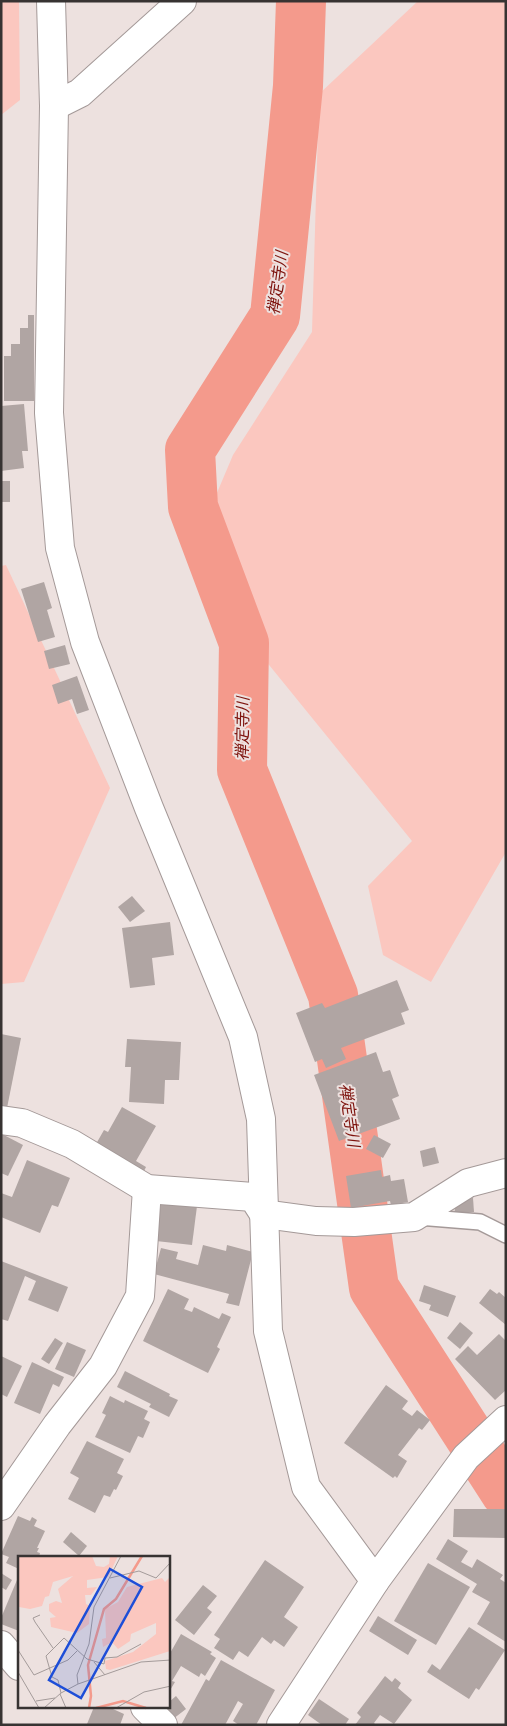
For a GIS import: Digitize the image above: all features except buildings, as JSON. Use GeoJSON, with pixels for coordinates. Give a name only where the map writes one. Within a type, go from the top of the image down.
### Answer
{"type":"FeatureCollection","features":[{"type":"Feature","properties":{"kind":"street"},"geometry":{"type":"LineString","coordinates":[[50,1],[54,106],[49,413],[60,548],[85,642],[149,808],[243,1037],[261,1119],[268,1331],[306,1487],[375,1581]]}},
{"type":"Feature","properties":{"kind":"street"},"geometry":{"type":"LineString","coordinates":[[54,106],[80,93],[182,1]]}},
{"type":"Feature","properties":{"kind":"street"},"geometry":{"type":"LineString","coordinates":[[1,1120],[22,1123],[72,1144],[147,1189],[253,1197],[264,1214],[316,1221],[354,1222],[414,1216],[468,1183],[506,1173]]}},
{"type":"Feature","properties":{"kind":"street"},"geometry":{"type":"LineString","coordinates":[[1,1506],[57,1425],[103,1366],[140,1296],[147,1189]]}},
{"type":"Feature","properties":{"kind":"street"},"geometry":{"type":"LineString","coordinates":[[282,1725],[375,1581],[466,1457],[506,1420]]}},
{"type":"Feature","properties":{"kind":"street"},"geometry":{"type":"LineString","coordinates":[[1,1645],[18,1665]]}},
{"type":"Feature","properties":{"kind":"street"},"geometry":{"type":"LineString","coordinates":[[146,1708],[163,1725]]}},
{"type":"Feature","properties":{"kind":"lane"},"geometry":{"type":"LineString","coordinates":[[414,1216],[480,1222],[506,1236]]}},
{"type":"Feature","properties":{"kind":"shaded area"},"geometry":{"type":"Polygon","coordinates":[[[1,1],[19,1],[20,100],[1,115],[1,1]]]}},
{"type":"Feature","properties":{"kind":"shaded area"},"geometry":{"type":"Polygon","coordinates":[[[418,1],[506,1],[506,852],[431,982],[383,955],[368,886],[412,841],[261,655],[211,507],[233,455],[312,332],[319,94],[418,1]]]}},
{"type":"Feature","properties":{"kind":"shaded area"},"geometry":{"type":"Polygon","coordinates":[[[6,565],[110,788],[24,982],[1,984],[1,566],[6,565]]]}},
{"type":"Feature","properties":{"kind":"waterway","name":"禅定寺川"},"geometry":{"type":"LineString","coordinates":[[301,1],[298,86],[275,316],[190,450],[193,507],[244,643],[242,770],[333,995],[374,1288],[506,1493]]}}]}
